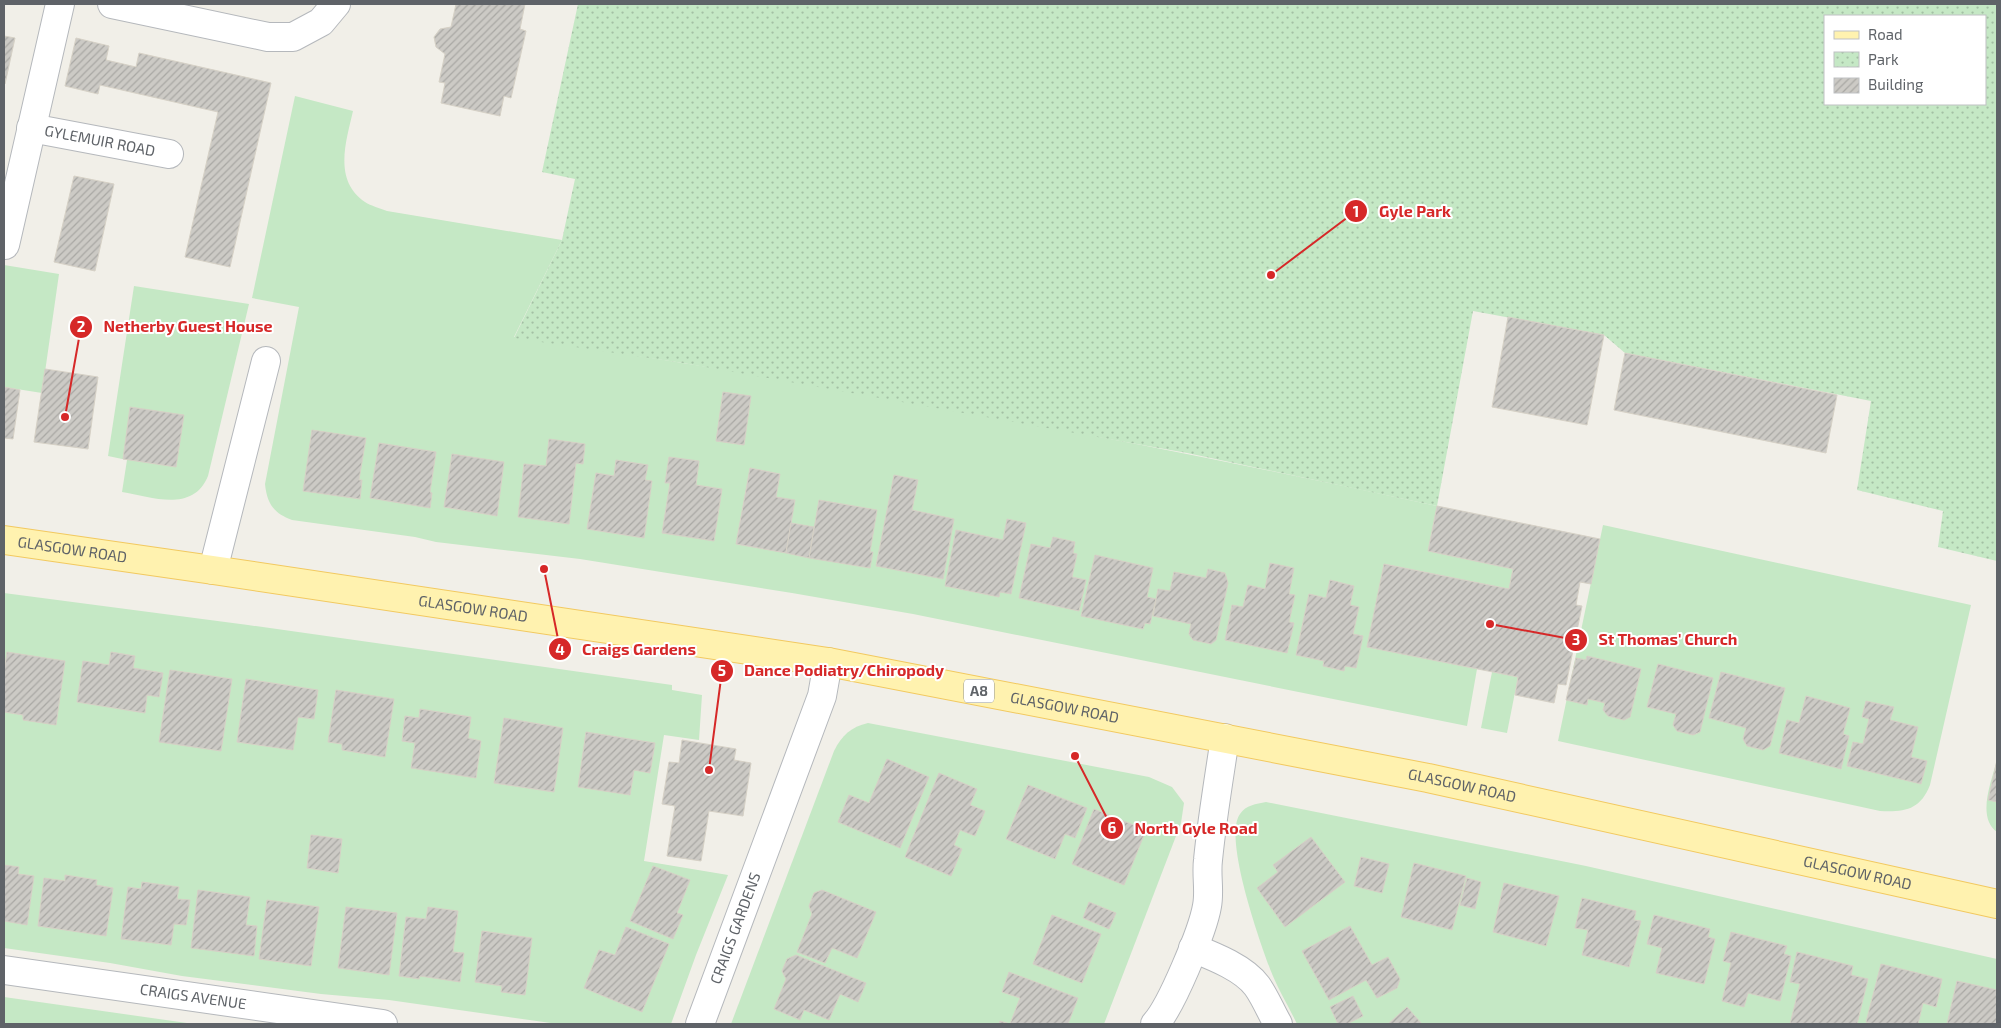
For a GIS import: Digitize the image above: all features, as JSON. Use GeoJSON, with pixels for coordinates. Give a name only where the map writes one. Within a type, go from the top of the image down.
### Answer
{"type":"FeatureCollection","features":[{"type":"Feature","properties":{"kind":"main road","name":"GLASGOW ROAD"},"geometry":{"type":"LineString","coordinates":[[4,540],[828,662],[1428,778],[1997,904]]}},
{"type":"Feature","properties":{"kind":"street","name":"GYLEMUIR ROAD"},"geometry":{"type":"LineString","coordinates":[[5,245],[60,4]]}},
{"type":"Feature","properties":{"kind":"street"},"geometry":{"type":"LineString","coordinates":[[112,4],[268,37],[293,37],[321,22],[336,4]]}},
{"type":"Feature","properties":{"kind":"street","name":"GYLEMUIR ROAD"},"geometry":{"type":"LineString","coordinates":[[32,128],[169,154]]}},
{"type":"Feature","properties":{"kind":"street"},"geometry":{"type":"LineString","coordinates":[[213,570],[266,361]]}},
{"type":"Feature","properties":{"kind":"street","name":"CRAIGS GARDENS"},"geometry":{"type":"LineString","coordinates":[[700,1024],[822,696],[828,662]]}},
{"type":"Feature","properties":{"kind":"street"},"geometry":{"type":"LineString","coordinates":[[1155,1024],[1161,1018],[1193,948],[1207,906],[1207,862],[1225,738]]}},
{"type":"Feature","properties":{"kind":"street"},"geometry":{"type":"LineString","coordinates":[[1193,948],[1213,956],[1247,975],[1257,986],[1278,1024]]}},
{"type":"Feature","properties":{"kind":"street","name":"CRAIGS AVENUE"},"geometry":{"type":"LineString","coordinates":[[4,970],[383,1024]]}},
{"type":"Feature","properties":{"kind":"green space"},"geometry":{"type":"Polygon","coordinates":[[[578,4],[1997,4],[1997,561],[1938,547],[1943,511],[1857,490],[1871,401],[1625,353],[1604,335],[1473,311],[1437,506],[1187,453],[683,363],[514,338],[562,240],[575,179],[542,172],[578,4]]]}},
{"type":"Feature","properties":{"kind":"green space"},"geometry":{"type":"Polygon","coordinates":[[[295,96],[353,111],[345,148],[345,172],[355,193],[365,202],[387,211],[562,240],[514,337],[746,373],[1092,435],[1437,506],[1428,551],[1513,569],[1509,589],[1385,564],[1368,647],[1477,669],[1467,726],[913,614],[580,559],[436,542],[415,537],[292,520],[276,511],[269,502],[265,484],[299,307],[252,298],[295,96]],[[750,468],[736,544],[799,555],[804,526],[791,523],[776,497],[780,474],[750,468]]]}},
{"type":"Feature","properties":{"kind":"green space"},"geometry":{"type":"Polygon","coordinates":[[[4,265],[59,274],[42,393],[4,387],[4,265]]]}},
{"type":"Feature","properties":{"kind":"green space"},"geometry":{"type":"Polygon","coordinates":[[[134,286],[249,304],[208,476],[201,488],[192,495],[182,499],[158,499],[122,492],[127,460],[108,456],[134,286]]]}},
{"type":"Feature","properties":{"kind":"green space"},"geometry":{"type":"Polygon","coordinates":[[[1603,525],[1971,605],[1930,785],[1921,800],[1911,808],[1904,810],[1880,811],[1558,741],[1603,525]]]}},
{"type":"Feature","properties":{"kind":"green space"},"geometry":{"type":"Polygon","coordinates":[[[4,593],[248,625],[672,685],[672,690],[702,695],[699,740],[664,735],[644,861],[728,875],[671,1024],[558,1024],[389,1000],[321,994],[182,976],[110,963],[4,948],[4,593]]]}},
{"type":"Feature","properties":{"kind":"green space"},"geometry":{"type":"Polygon","coordinates":[[[1492,672],[1518,677],[1507,733],[1481,728],[1492,672]]]}},
{"type":"Feature","properties":{"kind":"green space"},"geometry":{"type":"Polygon","coordinates":[[[868,723],[1149,777],[1172,787],[1184,803],[1181,823],[1104,1024],[731,1024],[834,751],[840,740],[848,732],[868,723]]]}},
{"type":"Feature","properties":{"kind":"green space"},"geometry":{"type":"Polygon","coordinates":[[[1997,760],[1997,832],[1987,817],[1986,808],[1989,788],[1997,760]]]}},
{"type":"Feature","properties":{"kind":"green space"},"geometry":{"type":"Polygon","coordinates":[[[1266,802],[1586,866],[1997,959],[1997,1024],[1297,1024],[1272,973],[1258,934],[1244,889],[1236,844],[1236,826],[1242,811],[1255,804],[1266,802]]]}},
{"type":"Feature","properties":{"kind":"green space"},"geometry":{"type":"Polygon","coordinates":[[[4,997],[194,1024],[4,1024],[4,997]]]}},
{"type":"Feature","properties":{"kind":"building"},"geometry":{"type":"Polygon","coordinates":[[[456,4],[525,4],[520,29],[526,31],[511,98],[504,96],[500,116],[441,103],[445,83],[439,82],[445,54],[436,47],[434,37],[440,29],[451,27],[456,4]]]}},
{"type":"Feature","properties":{"kind":"building"},"geometry":{"type":"Polygon","coordinates":[[[4,36],[15,38],[5,84],[4,84],[4,36]]]}},
{"type":"Feature","properties":{"kind":"building"},"geometry":{"type":"Polygon","coordinates":[[[76,38],[109,46],[106,60],[136,67],[139,53],[271,83],[230,267],[185,257],[218,112],[100,85],[98,94],[65,86],[76,38]]]}},
{"type":"Feature","properties":{"kind":"building"},"geometry":{"type":"Polygon","coordinates":[[[74,176],[114,184],[95,271],[54,262],[74,176]]]}},
{"type":"Feature","properties":{"kind":"building"},"geometry":{"type":"Polygon","coordinates":[[[1508,317],[1604,335],[1587,425],[1492,407],[1508,317]]]}},
{"type":"Feature","properties":{"kind":"building"},"geometry":{"type":"Polygon","coordinates":[[[1625,353],[1837,395],[1826,453],[1614,410],[1625,353]]]}},
{"type":"Feature","properties":{"kind":"building"},"geometry":{"type":"Polygon","coordinates":[[[45,369],[98,377],[88,449],[34,442],[45,369]]]}},
{"type":"Feature","properties":{"kind":"building"},"geometry":{"type":"Polygon","coordinates":[[[4,387],[20,390],[13,439],[4,438],[4,387]]]}},
{"type":"Feature","properties":{"kind":"building"},"geometry":{"type":"Polygon","coordinates":[[[723,392],[751,396],[744,445],[716,441],[723,392]]]}},
{"type":"Feature","properties":{"kind":"building"},"geometry":{"type":"Polygon","coordinates":[[[130,407],[184,415],[176,467],[123,459],[130,407]]]}},
{"type":"Feature","properties":{"kind":"building"},"geometry":{"type":"Polygon","coordinates":[[[312,430],[366,438],[359,480],[362,480],[360,499],[303,491],[312,430]]]}},
{"type":"Feature","properties":{"kind":"building"},"geometry":{"type":"Polygon","coordinates":[[[549,439],[585,444],[583,464],[576,463],[569,524],[518,517],[524,464],[546,466],[549,439]]]}},
{"type":"Feature","properties":{"kind":"building"},"geometry":{"type":"Polygon","coordinates":[[[379,443],[436,452],[430,492],[432,493],[430,508],[370,498],[379,443]]]}},
{"type":"Feature","properties":{"kind":"building"},"geometry":{"type":"Polygon","coordinates":[[[452,454],[504,462],[497,516],[444,507],[452,454]]]}},
{"type":"Feature","properties":{"kind":"building"},"geometry":{"type":"Polygon","coordinates":[[[669,457],[699,461],[696,485],[722,489],[714,541],[662,533],[670,483],[665,483],[669,457]]]}},
{"type":"Feature","properties":{"kind":"building"},"geometry":{"type":"Polygon","coordinates":[[[616,460],[648,465],[645,480],[652,481],[644,538],[587,529],[596,473],[614,476],[616,460]]]}},
{"type":"Feature","properties":{"kind":"building"},"geometry":{"type":"Polygon","coordinates":[[[750,468],[780,474],[776,497],[795,500],[786,553],[736,544],[750,468]]]}},
{"type":"Feature","properties":{"kind":"building"},"geometry":{"type":"Polygon","coordinates":[[[894,475],[918,480],[912,510],[954,519],[943,579],[876,566],[894,475]]]}},
{"type":"Feature","properties":{"kind":"building"},"geometry":{"type":"Polygon","coordinates":[[[819,500],[877,510],[870,552],[873,552],[870,568],[809,558],[819,500]]]}},
{"type":"Feature","properties":{"kind":"building"},"geometry":{"type":"Polygon","coordinates":[[[1437,506],[1600,539],[1591,584],[1580,582],[1576,605],[1582,606],[1566,685],[1558,684],[1554,703],[1515,695],[1518,677],[1367,647],[1384,564],[1509,589],[1513,569],[1428,551],[1437,506]]]}},
{"type":"Feature","properties":{"kind":"building"},"geometry":{"type":"Polygon","coordinates":[[[1007,519],[1026,523],[1011,594],[1000,592],[999,597],[945,586],[956,530],[1003,540],[1007,519]]]}},
{"type":"Feature","properties":{"kind":"building"},"geometry":{"type":"Polygon","coordinates":[[[791,523],[814,527],[809,558],[786,553],[791,523]]]}},
{"type":"Feature","properties":{"kind":"building"},"geometry":{"type":"Polygon","coordinates":[[[1053,537],[1075,542],[1073,553],[1077,554],[1072,577],[1086,580],[1079,611],[1019,598],[1031,544],[1050,548],[1053,537]]]}},
{"type":"Feature","properties":{"kind":"building"},"geometry":{"type":"Polygon","coordinates":[[[1095,555],[1153,568],[1147,597],[1156,599],[1150,624],[1145,623],[1143,629],[1081,616],[1095,555]]]}},
{"type":"Feature","properties":{"kind":"building"},"geometry":{"type":"Polygon","coordinates":[[[1270,563],[1294,568],[1289,594],[1295,595],[1289,622],[1294,623],[1287,653],[1225,640],[1232,605],[1243,607],[1248,585],[1265,589],[1270,563]]]}},
{"type":"Feature","properties":{"kind":"building"},"geometry":{"type":"Polygon","coordinates":[[[1208,569],[1225,573],[1228,583],[1216,640],[1211,644],[1193,640],[1189,634],[1191,624],[1153,616],[1158,589],[1170,591],[1174,572],[1206,578],[1208,569]]]}},
{"type":"Feature","properties":{"kind":"building"},"geometry":{"type":"Polygon","coordinates":[[[1330,580],[1354,586],[1350,605],[1359,607],[1353,634],[1363,636],[1356,668],[1345,666],[1344,671],[1323,666],[1324,661],[1296,655],[1309,594],[1326,598],[1330,580]]]}},
{"type":"Feature","properties":{"kind":"building"},"geometry":{"type":"Polygon","coordinates":[[[7,652],[65,661],[56,725],[23,720],[23,715],[4,712],[4,671],[7,652]]]}},
{"type":"Feature","properties":{"kind":"building"},"geometry":{"type":"Polygon","coordinates":[[[111,652],[135,656],[133,668],[163,673],[159,697],[147,695],[145,713],[77,702],[83,661],[109,665],[111,652]]]}},
{"type":"Feature","properties":{"kind":"building"},"geometry":{"type":"Polygon","coordinates":[[[1587,656],[1641,669],[1630,717],[1624,720],[1608,716],[1603,710],[1605,703],[1588,699],[1587,705],[1566,700],[1576,658],[1586,660],[1587,656]]]}},
{"type":"Feature","properties":{"kind":"building"},"geometry":{"type":"Polygon","coordinates":[[[1658,664],[1713,678],[1700,732],[1693,735],[1677,731],[1673,725],[1676,714],[1647,707],[1658,664]]]}},
{"type":"Feature","properties":{"kind":"building"},"geometry":{"type":"Polygon","coordinates":[[[170,670],[232,679],[221,751],[159,742],[170,670]]]}},
{"type":"Feature","properties":{"kind":"building"},"geometry":{"type":"Polygon","coordinates":[[[1721,672],[1785,688],[1770,746],[1763,750],[1747,746],[1743,739],[1746,728],[1709,718],[1721,672]]]}},
{"type":"Feature","properties":{"kind":"building"},"geometry":{"type":"Polygon","coordinates":[[[246,679],[318,690],[314,719],[298,717],[293,750],[237,742],[246,679]]]}},
{"type":"Feature","properties":{"kind":"building"},"geometry":{"type":"Polygon","coordinates":[[[336,690],[394,699],[385,757],[342,750],[342,744],[328,742],[336,690]]]}},
{"type":"Feature","properties":{"kind":"building"},"geometry":{"type":"Polygon","coordinates":[[[1806,696],[1850,708],[1843,734],[1849,736],[1841,769],[1779,753],[1787,720],[1799,723],[1806,696]]]}},
{"type":"Feature","properties":{"kind":"building"},"geometry":{"type":"Polygon","coordinates":[[[1866,701],[1894,707],[1890,720],[1918,727],[1911,757],[1927,761],[1921,784],[1847,766],[1853,742],[1863,744],[1869,719],[1862,717],[1866,701]]]}},
{"type":"Feature","properties":{"kind":"building"},"geometry":{"type":"Polygon","coordinates":[[[420,709],[471,717],[468,738],[481,741],[476,778],[411,768],[415,743],[402,741],[405,716],[419,718],[420,709]]]}},
{"type":"Feature","properties":{"kind":"building"},"geometry":{"type":"Polygon","coordinates":[[[504,718],[563,728],[554,792],[494,783],[504,718]]]}},
{"type":"Feature","properties":{"kind":"building"},"geometry":{"type":"Polygon","coordinates":[[[586,732],[655,743],[650,773],[634,770],[630,795],[578,787],[586,732]]]}},
{"type":"Feature","properties":{"kind":"building"},"geometry":{"type":"Polygon","coordinates":[[[682,740],[736,749],[734,760],[751,763],[743,816],[709,811],[701,861],[667,856],[675,806],[662,804],[669,762],[679,763],[682,740]]]}},
{"type":"Feature","properties":{"kind":"building"},"geometry":{"type":"Polygon","coordinates":[[[887,759],[929,777],[900,848],[838,822],[849,795],[869,803],[887,759]]]}},
{"type":"Feature","properties":{"kind":"building"},"geometry":{"type":"Polygon","coordinates":[[[1997,760],[1997,802],[1988,800],[1997,760]]]}},
{"type":"Feature","properties":{"kind":"building"},"geometry":{"type":"Polygon","coordinates":[[[939,773],[977,789],[970,805],[985,811],[975,836],[960,830],[954,845],[962,849],[951,876],[905,857],[939,773]]]}},
{"type":"Feature","properties":{"kind":"building"},"geometry":{"type":"Polygon","coordinates":[[[1028,785],[1087,808],[1075,838],[1065,834],[1055,859],[1006,839],[1028,785]]]}},
{"type":"Feature","properties":{"kind":"building"},"geometry":{"type":"Polygon","coordinates":[[[1094,809],[1146,830],[1124,885],[1072,864],[1094,809]]]}},
{"type":"Feature","properties":{"kind":"building"},"geometry":{"type":"Polygon","coordinates":[[[311,835],[342,839],[338,873],[307,868],[311,835]]]}},
{"type":"Feature","properties":{"kind":"building"},"geometry":{"type":"Polygon","coordinates":[[[1311,837],[1345,882],[1285,927],[1257,888],[1278,872],[1273,865],[1311,837]]]}},
{"type":"Feature","properties":{"kind":"building"},"geometry":{"type":"Polygon","coordinates":[[[1361,857],[1389,864],[1382,893],[1354,886],[1361,857]]]}},
{"type":"Feature","properties":{"kind":"building"},"geometry":{"type":"Polygon","coordinates":[[[1414,863],[1466,876],[1452,930],[1401,917],[1414,863]]]}},
{"type":"Feature","properties":{"kind":"building"},"geometry":{"type":"Polygon","coordinates":[[[4,865],[19,867],[18,874],[34,876],[27,925],[4,921],[4,865]]]}},
{"type":"Feature","properties":{"kind":"building"},"geometry":{"type":"Polygon","coordinates":[[[653,866],[690,880],[677,913],[683,915],[673,939],[630,921],[653,866]]]}},
{"type":"Feature","properties":{"kind":"building"},"geometry":{"type":"Polygon","coordinates":[[[65,875],[97,880],[96,885],[113,888],[106,936],[38,926],[44,878],[65,881],[65,875]]]}},
{"type":"Feature","properties":{"kind":"building"},"geometry":{"type":"Polygon","coordinates":[[[1467,878],[1481,882],[1475,909],[1460,905],[1467,878]]]}},
{"type":"Feature","properties":{"kind":"building"},"geometry":{"type":"Polygon","coordinates":[[[142,882],[179,887],[177,899],[190,900],[186,925],[174,924],[171,945],[121,939],[128,887],[141,889],[142,882]]]}},
{"type":"Feature","properties":{"kind":"building"},"geometry":{"type":"Polygon","coordinates":[[[1504,883],[1559,896],[1546,946],[1493,932],[1504,883]]]}},
{"type":"Feature","properties":{"kind":"building"},"geometry":{"type":"Polygon","coordinates":[[[198,890],[250,897],[246,925],[257,926],[254,956],[191,948],[198,890]]]}},
{"type":"Feature","properties":{"kind":"building"},"geometry":{"type":"Polygon","coordinates":[[[822,890],[876,912],[857,958],[832,948],[825,963],[797,952],[812,914],[809,906],[814,893],[822,890]]]}},
{"type":"Feature","properties":{"kind":"building"},"geometry":{"type":"Polygon","coordinates":[[[1582,898],[1636,911],[1634,920],[1641,921],[1629,967],[1582,955],[1588,930],[1575,928],[1582,898]]]}},
{"type":"Feature","properties":{"kind":"building"},"geometry":{"type":"Polygon","coordinates":[[[267,900],[319,907],[311,966],[259,959],[267,900]]]}},
{"type":"Feature","properties":{"kind":"building"},"geometry":{"type":"Polygon","coordinates":[[[1089,902],[1116,913],[1109,929],[1083,918],[1089,902]]]}},
{"type":"Feature","properties":{"kind":"building"},"geometry":{"type":"Polygon","coordinates":[[[346,907],[397,913],[389,975],[338,968],[346,907]]]}},
{"type":"Feature","properties":{"kind":"building"},"geometry":{"type":"Polygon","coordinates":[[[428,907],[458,911],[453,952],[464,953],[460,982],[420,976],[419,979],[399,976],[406,917],[426,919],[428,907]]]}},
{"type":"Feature","properties":{"kind":"building"},"geometry":{"type":"Polygon","coordinates":[[[1052,915],[1101,934],[1082,983],[1033,964],[1052,915]]]}},
{"type":"Feature","properties":{"kind":"building"},"geometry":{"type":"Polygon","coordinates":[[[1654,915],[1710,929],[1708,937],[1715,939],[1704,984],[1656,973],[1662,948],[1647,944],[1654,915]]]}},
{"type":"Feature","properties":{"kind":"building"},"geometry":{"type":"Polygon","coordinates":[[[1350,926],[1372,965],[1388,957],[1400,979],[1397,988],[1377,998],[1366,980],[1329,1000],[1302,951],[1350,926]]]}},
{"type":"Feature","properties":{"kind":"building"},"geometry":{"type":"Polygon","coordinates":[[[626,927],[669,944],[642,1012],[584,988],[599,950],[615,955],[626,927]]]}},
{"type":"Feature","properties":{"kind":"building"},"geometry":{"type":"Polygon","coordinates":[[[482,931],[532,938],[525,995],[501,992],[502,986],[475,982],[482,931]]]}},
{"type":"Feature","properties":{"kind":"building"},"geometry":{"type":"Polygon","coordinates":[[[1731,932],[1787,946],[1784,954],[1791,956],[1780,1001],[1748,993],[1744,1007],[1722,1001],[1731,963],[1723,961],[1731,932]]]}},
{"type":"Feature","properties":{"kind":"building"},"geometry":{"type":"Polygon","coordinates":[[[1797,952],[1853,966],[1851,975],[1868,979],[1857,1024],[1790,1024],[1800,984],[1790,982],[1797,952]]]}},
{"type":"Feature","properties":{"kind":"building"},"geometry":{"type":"Polygon","coordinates":[[[796,955],[866,983],[858,1002],[840,994],[829,1020],[804,1010],[800,1020],[774,1009],[786,979],[782,971],[787,959],[796,955]]]}},
{"type":"Feature","properties":{"kind":"building"},"geometry":{"type":"Polygon","coordinates":[[[1881,964],[1942,979],[1936,1007],[1923,1003],[1918,1024],[1873,1024],[1866,1022],[1881,964]]]}},
{"type":"Feature","properties":{"kind":"building"},"geometry":{"type":"Polygon","coordinates":[[[1009,972],[1078,998],[1068,1024],[1010,1024],[1020,998],[1002,992],[1009,972]]]}},
{"type":"Feature","properties":{"kind":"building"},"geometry":{"type":"Polygon","coordinates":[[[1957,981],[1997,990],[1997,1024],[1947,1024],[1957,981]]]}},
{"type":"Feature","properties":{"kind":"building"},"geometry":{"type":"Polygon","coordinates":[[[1353,996],[1363,1016],[1347,1024],[1338,1024],[1330,1007],[1353,996]]]}},
{"type":"Feature","properties":{"kind":"building"},"geometry":{"type":"Polygon","coordinates":[[[1407,1007],[1422,1024],[1388,1024],[1407,1007]]]}},
{"type":"Feature","properties":{"kind":"building"},"geometry":{"type":"Polygon","coordinates":[[[1000,1021],[1010,1024],[999,1024],[1000,1021]]]}},
{"type":"Feature","properties":{"kind":"place","name":"Gyle Park"},"geometry":{"type":"Point","coordinates":[1271,275]}},
{"type":"Feature","properties":{"kind":"place","name":"Netherby Guest House"},"geometry":{"type":"Point","coordinates":[65,417]}},
{"type":"Feature","properties":{"kind":"place","name":"Craigs Gardens"},"geometry":{"type":"Point","coordinates":[544,569]}},
{"type":"Feature","properties":{"kind":"place","name":"St Thomas' Church"},"geometry":{"type":"Point","coordinates":[1490,624]}},
{"type":"Feature","properties":{"kind":"place","name":"North Gyle Road"},"geometry":{"type":"Point","coordinates":[1075,756]}},
{"type":"Feature","properties":{"kind":"place","name":"Dance Podiatry/Chiropody"},"geometry":{"type":"Point","coordinates":[709,770]}}]}
